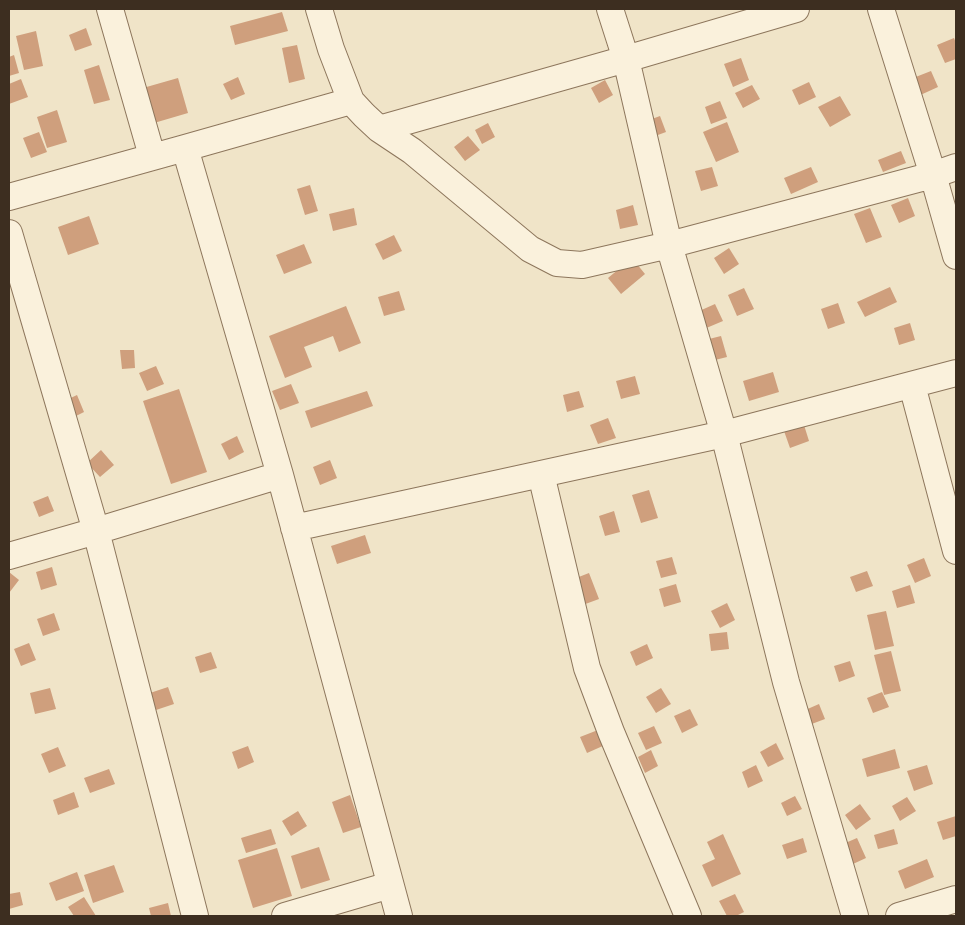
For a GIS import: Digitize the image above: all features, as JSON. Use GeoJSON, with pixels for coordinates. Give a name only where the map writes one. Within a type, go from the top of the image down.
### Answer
{"type":"FeatureCollection","features":[{"type":"Feature","properties":{"kind":"street"},"geometry":{"type":"LineString","coordinates":[[110,9],[152,156]]}},
{"type":"Feature","properties":{"kind":"street"},"geometry":{"type":"LineString","coordinates":[[319,9],[351,101],[364,116],[412,152],[530,249],[557,263],[582,265],[669,245],[945,171]]}},
{"type":"Feature","properties":{"kind":"street"},"geometry":{"type":"LineString","coordinates":[[610,9],[626,59],[669,245],[724,434],[786,682],[854,916]]}},
{"type":"Feature","properties":{"kind":"street"},"geometry":{"type":"LineString","coordinates":[[379,128],[796,9]]}},
{"type":"Feature","properties":{"kind":"street"},"geometry":{"type":"LineString","coordinates":[[881,9],[945,171],[956,256]]}},
{"type":"Feature","properties":{"kind":"street"},"geometry":{"type":"LineString","coordinates":[[9,197],[351,101]]}},
{"type":"Feature","properties":{"kind":"street"},"geometry":{"type":"LineString","coordinates":[[185,148],[280,475],[399,916]]}},
{"type":"Feature","properties":{"kind":"street"},"geometry":{"type":"LineString","coordinates":[[9,233],[96,531],[195,916]]}},
{"type":"Feature","properties":{"kind":"street"},"geometry":{"type":"LineString","coordinates":[[294,528],[724,434],[956,373]]}},
{"type":"Feature","properties":{"kind":"street"},"geometry":{"type":"LineString","coordinates":[[912,385],[956,551]]}},
{"type":"Feature","properties":{"kind":"street"},"geometry":{"type":"LineString","coordinates":[[541,474],[587,668],[611,732],[688,916]]}},
{"type":"Feature","properties":{"kind":"street"},"geometry":{"type":"LineString","coordinates":[[9,556],[280,475]]}},
{"type":"Feature","properties":{"kind":"street"},"geometry":{"type":"LineString","coordinates":[[285,916],[390,885]]}},
{"type":"Feature","properties":{"kind":"street"},"geometry":{"type":"LineString","coordinates":[[899,916],[956,899]]}},
{"type":"Feature","properties":{"kind":"building"},"geometry":{"type":"Polygon","coordinates":[[[282,12],[288,31],[235,45],[230,26],[282,12]]]}},
{"type":"Feature","properties":{"kind":"building"},"geometry":{"type":"Polygon","coordinates":[[[86,28],[92,45],[75,51],[69,35],[86,28]]]}},
{"type":"Feature","properties":{"kind":"building"},"geometry":{"type":"Polygon","coordinates":[[[36,31],[43,66],[24,70],[16,36],[36,31]]]}},
{"type":"Feature","properties":{"kind":"building"},"geometry":{"type":"Polygon","coordinates":[[[954,38],[956,43],[956,59],[945,63],[937,45],[954,38]]]}},
{"type":"Feature","properties":{"kind":"building"},"geometry":{"type":"Polygon","coordinates":[[[297,45],[305,79],[289,83],[282,48],[297,45]]]}},
{"type":"Feature","properties":{"kind":"building"},"geometry":{"type":"Polygon","coordinates":[[[14,55],[19,73],[9,76],[9,57],[14,55]]]}},
{"type":"Feature","properties":{"kind":"building"},"geometry":{"type":"Polygon","coordinates":[[[741,58],[749,80],[733,87],[724,64],[741,58]]]}},
{"type":"Feature","properties":{"kind":"building"},"geometry":{"type":"Polygon","coordinates":[[[99,65],[110,100],[94,104],[84,70],[99,65]]]}},
{"type":"Feature","properties":{"kind":"building"},"geometry":{"type":"Polygon","coordinates":[[[931,71],[938,87],[916,97],[908,80],[931,71]]]}},
{"type":"Feature","properties":{"kind":"building"},"geometry":{"type":"Polygon","coordinates":[[[238,77],[245,94],[231,100],[223,84],[238,77]]]}},
{"type":"Feature","properties":{"kind":"building"},"geometry":{"type":"Polygon","coordinates":[[[178,78],[188,113],[154,123],[143,88],[178,78]]]}},
{"type":"Feature","properties":{"kind":"building"},"geometry":{"type":"Polygon","coordinates":[[[21,79],[28,97],[9,104],[9,84],[21,79]]]}},
{"type":"Feature","properties":{"kind":"building"},"geometry":{"type":"Polygon","coordinates":[[[605,80],[613,95],[599,103],[591,88],[605,80]]]}},
{"type":"Feature","properties":{"kind":"building"},"geometry":{"type":"Polygon","coordinates":[[[809,82],[816,97],[799,105],[792,90],[809,82]]]}},
{"type":"Feature","properties":{"kind":"building"},"geometry":{"type":"Polygon","coordinates":[[[752,85],[760,99],[743,108],[735,93],[752,85]]]}},
{"type":"Feature","properties":{"kind":"building"},"geometry":{"type":"Polygon","coordinates":[[[840,96],[851,115],[830,127],[818,107],[840,96]]]}},
{"type":"Feature","properties":{"kind":"building"},"geometry":{"type":"Polygon","coordinates":[[[720,101],[727,118],[711,124],[705,107],[720,101]]]}},
{"type":"Feature","properties":{"kind":"building"},"geometry":{"type":"Polygon","coordinates":[[[57,110],[67,142],[47,148],[37,117],[57,110]]]}},
{"type":"Feature","properties":{"kind":"building"},"geometry":{"type":"Polygon","coordinates":[[[660,116],[666,132],[647,139],[641,123],[660,116]]]}},
{"type":"Feature","properties":{"kind":"building"},"geometry":{"type":"Polygon","coordinates":[[[727,122],[739,152],[716,162],[703,132],[727,122]]]}},
{"type":"Feature","properties":{"kind":"building"},"geometry":{"type":"Polygon","coordinates":[[[488,123],[495,137],[482,144],[475,130],[488,123]]]}},
{"type":"Feature","properties":{"kind":"building"},"geometry":{"type":"Polygon","coordinates":[[[39,132],[47,152],[31,158],[23,138],[39,132]]]}},
{"type":"Feature","properties":{"kind":"building"},"geometry":{"type":"Polygon","coordinates":[[[468,136],[480,150],[465,161],[454,147],[468,136]]]}},
{"type":"Feature","properties":{"kind":"building"},"geometry":{"type":"Polygon","coordinates":[[[901,151],[906,163],[883,172],[878,160],[901,151]]]}},
{"type":"Feature","properties":{"kind":"building"},"geometry":{"type":"Polygon","coordinates":[[[712,167],[718,186],[701,191],[695,171],[712,167]]]}},
{"type":"Feature","properties":{"kind":"building"},"geometry":{"type":"Polygon","coordinates":[[[811,167],[818,182],[791,194],[784,178],[811,167]]]}},
{"type":"Feature","properties":{"kind":"building"},"geometry":{"type":"Polygon","coordinates":[[[310,185],[318,211],[305,215],[297,189],[310,185]]]}},
{"type":"Feature","properties":{"kind":"building"},"geometry":{"type":"Polygon","coordinates":[[[908,198],[915,216],[899,223],[891,205],[908,198]]]}},
{"type":"Feature","properties":{"kind":"building"},"geometry":{"type":"Polygon","coordinates":[[[633,205],[638,225],[620,229],[616,210],[633,205]]]}},
{"type":"Feature","properties":{"kind":"building"},"geometry":{"type":"Polygon","coordinates":[[[354,208],[357,225],[333,231],[329,214],[354,208]]]}},
{"type":"Feature","properties":{"kind":"building"},"geometry":{"type":"Polygon","coordinates":[[[870,208],[882,237],[866,243],[854,214],[870,208]]]}},
{"type":"Feature","properties":{"kind":"building"},"geometry":{"type":"Polygon","coordinates":[[[89,216],[99,244],[68,255],[58,227],[89,216]]]}},
{"type":"Feature","properties":{"kind":"building"},"geometry":{"type":"Polygon","coordinates":[[[394,235],[402,251],[383,260],[375,244],[394,235]]]}},
{"type":"Feature","properties":{"kind":"building"},"geometry":{"type":"Polygon","coordinates":[[[304,244],[312,263],[284,274],[276,255],[304,244]]]}},
{"type":"Feature","properties":{"kind":"building"},"geometry":{"type":"Polygon","coordinates":[[[729,248],[739,264],[724,274],[714,258],[729,248]]]}},
{"type":"Feature","properties":{"kind":"building"},"geometry":{"type":"Polygon","coordinates":[[[632,258],[645,274],[621,294],[608,278],[632,258]]]}},
{"type":"Feature","properties":{"kind":"building"},"geometry":{"type":"Polygon","coordinates":[[[890,287],[897,302],[865,317],[857,302],[890,287]]]}},
{"type":"Feature","properties":{"kind":"building"},"geometry":{"type":"Polygon","coordinates":[[[744,288],[754,309],[737,316],[728,295],[744,288]]]}},
{"type":"Feature","properties":{"kind":"building"},"geometry":{"type":"Polygon","coordinates":[[[399,291],[405,310],[384,316],[378,297],[399,291]]]}},
{"type":"Feature","properties":{"kind":"building"},"geometry":{"type":"Polygon","coordinates":[[[838,303],[845,323],[828,329],[821,309],[838,303]]]}},
{"type":"Feature","properties":{"kind":"building"},"geometry":{"type":"Polygon","coordinates":[[[715,304],[723,321],[704,329],[697,312],[715,304]]]}},
{"type":"Feature","properties":{"kind":"building"},"geometry":{"type":"Polygon","coordinates":[[[346,306],[361,343],[339,352],[333,336],[304,347],[312,367],[285,378],[269,336],[346,306]]]}},
{"type":"Feature","properties":{"kind":"building"},"geometry":{"type":"Polygon","coordinates":[[[910,323],[915,340],[899,345],[894,328],[910,323]]]}},
{"type":"Feature","properties":{"kind":"building"},"geometry":{"type":"Polygon","coordinates":[[[721,336],[727,357],[711,361],[705,340],[721,336]]]}},
{"type":"Feature","properties":{"kind":"building"},"geometry":{"type":"Polygon","coordinates":[[[120,350],[134,350],[135,368],[122,369],[120,350]]]}},
{"type":"Feature","properties":{"kind":"building"},"geometry":{"type":"Polygon","coordinates":[[[156,366],[164,384],[147,391],[139,373],[156,366]]]}},
{"type":"Feature","properties":{"kind":"building"},"geometry":{"type":"Polygon","coordinates":[[[773,372],[779,392],[749,401],[743,381],[773,372]]]}},
{"type":"Feature","properties":{"kind":"building"},"geometry":{"type":"Polygon","coordinates":[[[635,376],[640,394],[621,399],[616,381],[635,376]]]}},
{"type":"Feature","properties":{"kind":"building"},"geometry":{"type":"Polygon","coordinates":[[[291,384],[299,403],[280,410],[272,391],[291,384]]]}},
{"type":"Feature","properties":{"kind":"building"},"geometry":{"type":"Polygon","coordinates":[[[179,389],[207,472],[171,484],[143,401],[179,389]]]}},
{"type":"Feature","properties":{"kind":"building"},"geometry":{"type":"Polygon","coordinates":[[[367,391],[373,406],[311,428],[305,411],[367,391]]]}},
{"type":"Feature","properties":{"kind":"building"},"geometry":{"type":"Polygon","coordinates":[[[579,391],[584,407],[567,412],[563,395],[579,391]]]}},
{"type":"Feature","properties":{"kind":"building"},"geometry":{"type":"Polygon","coordinates":[[[77,395],[84,412],[68,420],[60,403],[77,395]]]}},
{"type":"Feature","properties":{"kind":"building"},"geometry":{"type":"Polygon","coordinates":[[[608,418],[616,438],[598,444],[590,425],[608,418]]]}},
{"type":"Feature","properties":{"kind":"building"},"geometry":{"type":"Polygon","coordinates":[[[804,425],[809,441],[790,448],[784,431],[804,425]]]}},
{"type":"Feature","properties":{"kind":"building"},"geometry":{"type":"Polygon","coordinates":[[[237,436],[244,452],[229,460],[221,444],[237,436]]]}},
{"type":"Feature","properties":{"kind":"building"},"geometry":{"type":"Polygon","coordinates":[[[101,450],[114,465],[100,477],[87,463],[101,450]]]}},
{"type":"Feature","properties":{"kind":"building"},"geometry":{"type":"Polygon","coordinates":[[[330,460],[337,478],[320,485],[313,467],[330,460]]]}},
{"type":"Feature","properties":{"kind":"building"},"geometry":{"type":"Polygon","coordinates":[[[649,490],[658,518],[641,523],[632,495],[649,490]]]}},
{"type":"Feature","properties":{"kind":"building"},"geometry":{"type":"Polygon","coordinates":[[[48,496],[54,511],[39,517],[33,502],[48,496]]]}},
{"type":"Feature","properties":{"kind":"building"},"geometry":{"type":"Polygon","coordinates":[[[614,511],[620,532],[605,536],[599,516],[614,511]]]}},
{"type":"Feature","properties":{"kind":"building"},"geometry":{"type":"Polygon","coordinates":[[[365,535],[371,553],[337,564],[331,546],[365,535]]]}},
{"type":"Feature","properties":{"kind":"building"},"geometry":{"type":"Polygon","coordinates":[[[672,557],[677,574],[661,578],[656,561],[672,557]]]}},
{"type":"Feature","properties":{"kind":"building"},"geometry":{"type":"Polygon","coordinates":[[[924,558],[931,576],[915,583],[907,565],[924,558]]]}},
{"type":"Feature","properties":{"kind":"building"},"geometry":{"type":"Polygon","coordinates":[[[52,567],[57,585],[41,590],[36,572],[52,567]]]}},
{"type":"Feature","properties":{"kind":"building"},"geometry":{"type":"Polygon","coordinates":[[[867,571],[873,586],[856,592],[850,577],[867,571]]]}},
{"type":"Feature","properties":{"kind":"building"},"geometry":{"type":"Polygon","coordinates":[[[9,572],[19,580],[9,593],[9,572]]]}},
{"type":"Feature","properties":{"kind":"building"},"geometry":{"type":"Polygon","coordinates":[[[589,573],[599,599],[580,606],[571,580],[589,573]]]}},
{"type":"Feature","properties":{"kind":"building"},"geometry":{"type":"Polygon","coordinates":[[[676,584],[681,602],[664,607],[659,589],[676,584]]]}},
{"type":"Feature","properties":{"kind":"building"},"geometry":{"type":"Polygon","coordinates":[[[910,585],[915,603],[897,608],[892,591],[910,585]]]}},
{"type":"Feature","properties":{"kind":"building"},"geometry":{"type":"Polygon","coordinates":[[[727,603],[735,620],[720,628],[711,611],[727,603]]]}},
{"type":"Feature","properties":{"kind":"building"},"geometry":{"type":"Polygon","coordinates":[[[886,611],[894,646],[875,650],[867,615],[886,611]]]}},
{"type":"Feature","properties":{"kind":"building"},"geometry":{"type":"Polygon","coordinates":[[[54,613],[60,630],[43,636],[37,619],[54,613]]]}},
{"type":"Feature","properties":{"kind":"building"},"geometry":{"type":"Polygon","coordinates":[[[727,632],[729,649],[711,651],[709,634],[727,632]]]}},
{"type":"Feature","properties":{"kind":"building"},"geometry":{"type":"Polygon","coordinates":[[[29,643],[36,660],[21,666],[14,649],[29,643]]]}},
{"type":"Feature","properties":{"kind":"building"},"geometry":{"type":"Polygon","coordinates":[[[647,644],[653,658],[636,666],[630,652],[647,644]]]}},
{"type":"Feature","properties":{"kind":"building"},"geometry":{"type":"Polygon","coordinates":[[[891,651],[901,691],[884,695],[874,655],[891,651]]]}},
{"type":"Feature","properties":{"kind":"building"},"geometry":{"type":"Polygon","coordinates":[[[211,652],[217,668],[200,673],[195,657],[211,652]]]}},
{"type":"Feature","properties":{"kind":"building"},"geometry":{"type":"Polygon","coordinates":[[[850,661],[855,676],[839,682],[834,666],[850,661]]]}},
{"type":"Feature","properties":{"kind":"building"},"geometry":{"type":"Polygon","coordinates":[[[168,687],[174,704],[156,710],[150,693],[168,687]]]}},
{"type":"Feature","properties":{"kind":"building"},"geometry":{"type":"Polygon","coordinates":[[[50,688],[56,709],[35,714],[30,693],[50,688]]]}},
{"type":"Feature","properties":{"kind":"building"},"geometry":{"type":"Polygon","coordinates":[[[661,688],[671,704],[656,713],[646,697],[661,688]]]}},
{"type":"Feature","properties":{"kind":"building"},"geometry":{"type":"Polygon","coordinates":[[[882,692],[889,707],[873,713],[867,698],[882,692]]]}},
{"type":"Feature","properties":{"kind":"building"},"geometry":{"type":"Polygon","coordinates":[[[819,704],[825,719],[809,725],[803,711],[819,704]]]}},
{"type":"Feature","properties":{"kind":"building"},"geometry":{"type":"Polygon","coordinates":[[[690,709],[698,725],[682,733],[674,716],[690,709]]]}},
{"type":"Feature","properties":{"kind":"building"},"geometry":{"type":"Polygon","coordinates":[[[654,726],[662,743],[646,750],[638,733],[654,726]]]}},
{"type":"Feature","properties":{"kind":"building"},"geometry":{"type":"Polygon","coordinates":[[[598,730],[605,745],[587,753],[580,737],[598,730]]]}},
{"type":"Feature","properties":{"kind":"building"},"geometry":{"type":"Polygon","coordinates":[[[776,743],[784,759],[768,767],[760,752],[776,743]]]}},
{"type":"Feature","properties":{"kind":"building"},"geometry":{"type":"Polygon","coordinates":[[[248,746],[254,762],[238,769],[232,752],[248,746]]]}},
{"type":"Feature","properties":{"kind":"building"},"geometry":{"type":"Polygon","coordinates":[[[58,747],[66,766],[49,773],[41,754],[58,747]]]}},
{"type":"Feature","properties":{"kind":"building"},"geometry":{"type":"Polygon","coordinates":[[[895,749],[900,768],[867,777],[862,759],[895,749]]]}},
{"type":"Feature","properties":{"kind":"building"},"geometry":{"type":"Polygon","coordinates":[[[651,750],[658,766],[645,773],[638,757],[651,750]]]}},
{"type":"Feature","properties":{"kind":"building"},"geometry":{"type":"Polygon","coordinates":[[[756,765],[763,781],[748,788],[742,772],[756,765]]]}},
{"type":"Feature","properties":{"kind":"building"},"geometry":{"type":"Polygon","coordinates":[[[927,765],[933,784],[914,791],[907,771],[927,765]]]}},
{"type":"Feature","properties":{"kind":"building"},"geometry":{"type":"Polygon","coordinates":[[[109,769],[115,784],[90,793],[84,778],[109,769]]]}},
{"type":"Feature","properties":{"kind":"building"},"geometry":{"type":"Polygon","coordinates":[[[74,792],[79,807],[58,815],[53,800],[74,792]]]}},
{"type":"Feature","properties":{"kind":"building"},"geometry":{"type":"Polygon","coordinates":[[[350,795],[361,827],[343,833],[332,802],[350,795]]]}},
{"type":"Feature","properties":{"kind":"building"},"geometry":{"type":"Polygon","coordinates":[[[795,796],[802,809],[787,816],[781,803],[795,796]]]}},
{"type":"Feature","properties":{"kind":"building"},"geometry":{"type":"Polygon","coordinates":[[[907,797],[916,811],[900,821],[892,806],[907,797]]]}},
{"type":"Feature","properties":{"kind":"building"},"geometry":{"type":"Polygon","coordinates":[[[860,804],[871,819],[856,830],[845,815],[860,804]]]}},
{"type":"Feature","properties":{"kind":"building"},"geometry":{"type":"Polygon","coordinates":[[[298,811],[307,826],[291,836],[282,821],[298,811]]]}},
{"type":"Feature","properties":{"kind":"building"},"geometry":{"type":"Polygon","coordinates":[[[956,816],[956,836],[943,840],[937,822],[956,816]]]}},
{"type":"Feature","properties":{"kind":"building"},"geometry":{"type":"Polygon","coordinates":[[[271,829],[276,844],[246,853],[241,838],[271,829]]]}},
{"type":"Feature","properties":{"kind":"building"},"geometry":{"type":"Polygon","coordinates":[[[894,829],[898,844],[878,849],[874,835],[894,829]]]}},
{"type":"Feature","properties":{"kind":"building"},"geometry":{"type":"Polygon","coordinates":[[[723,834],[741,874],[712,887],[702,865],[715,859],[707,842],[723,834]]]}},
{"type":"Feature","properties":{"kind":"building"},"geometry":{"type":"Polygon","coordinates":[[[803,838],[807,852],[787,859],[782,845],[803,838]]]}},
{"type":"Feature","properties":{"kind":"building"},"geometry":{"type":"Polygon","coordinates":[[[857,838],[866,858],[853,864],[843,844],[857,838]]]}},
{"type":"Feature","properties":{"kind":"building"},"geometry":{"type":"Polygon","coordinates":[[[319,847],[330,880],[301,889],[291,856],[319,847]]]}},
{"type":"Feature","properties":{"kind":"building"},"geometry":{"type":"Polygon","coordinates":[[[277,848],[292,896],[253,908],[238,860],[277,848]]]}},
{"type":"Feature","properties":{"kind":"building"},"geometry":{"type":"Polygon","coordinates":[[[927,859],[934,877],[905,889],[898,871],[927,859]]]}},
{"type":"Feature","properties":{"kind":"building"},"geometry":{"type":"Polygon","coordinates":[[[114,865],[124,892],[93,903],[84,875],[114,865]]]}},
{"type":"Feature","properties":{"kind":"building"},"geometry":{"type":"Polygon","coordinates":[[[77,872],[84,891],[56,901],[49,883],[77,872]]]}},
{"type":"Feature","properties":{"kind":"building"},"geometry":{"type":"Polygon","coordinates":[[[20,892],[23,905],[9,909],[9,894],[20,892]]]}},
{"type":"Feature","properties":{"kind":"building"},"geometry":{"type":"Polygon","coordinates":[[[735,894],[744,912],[736,916],[727,916],[719,901],[735,894]]]}},
{"type":"Feature","properties":{"kind":"building"},"geometry":{"type":"Polygon","coordinates":[[[84,897],[96,916],[74,916],[68,907],[84,897]]]}},
{"type":"Feature","properties":{"kind":"building"},"geometry":{"type":"Polygon","coordinates":[[[168,903],[171,916],[151,916],[149,908],[168,903]]]}}]}
